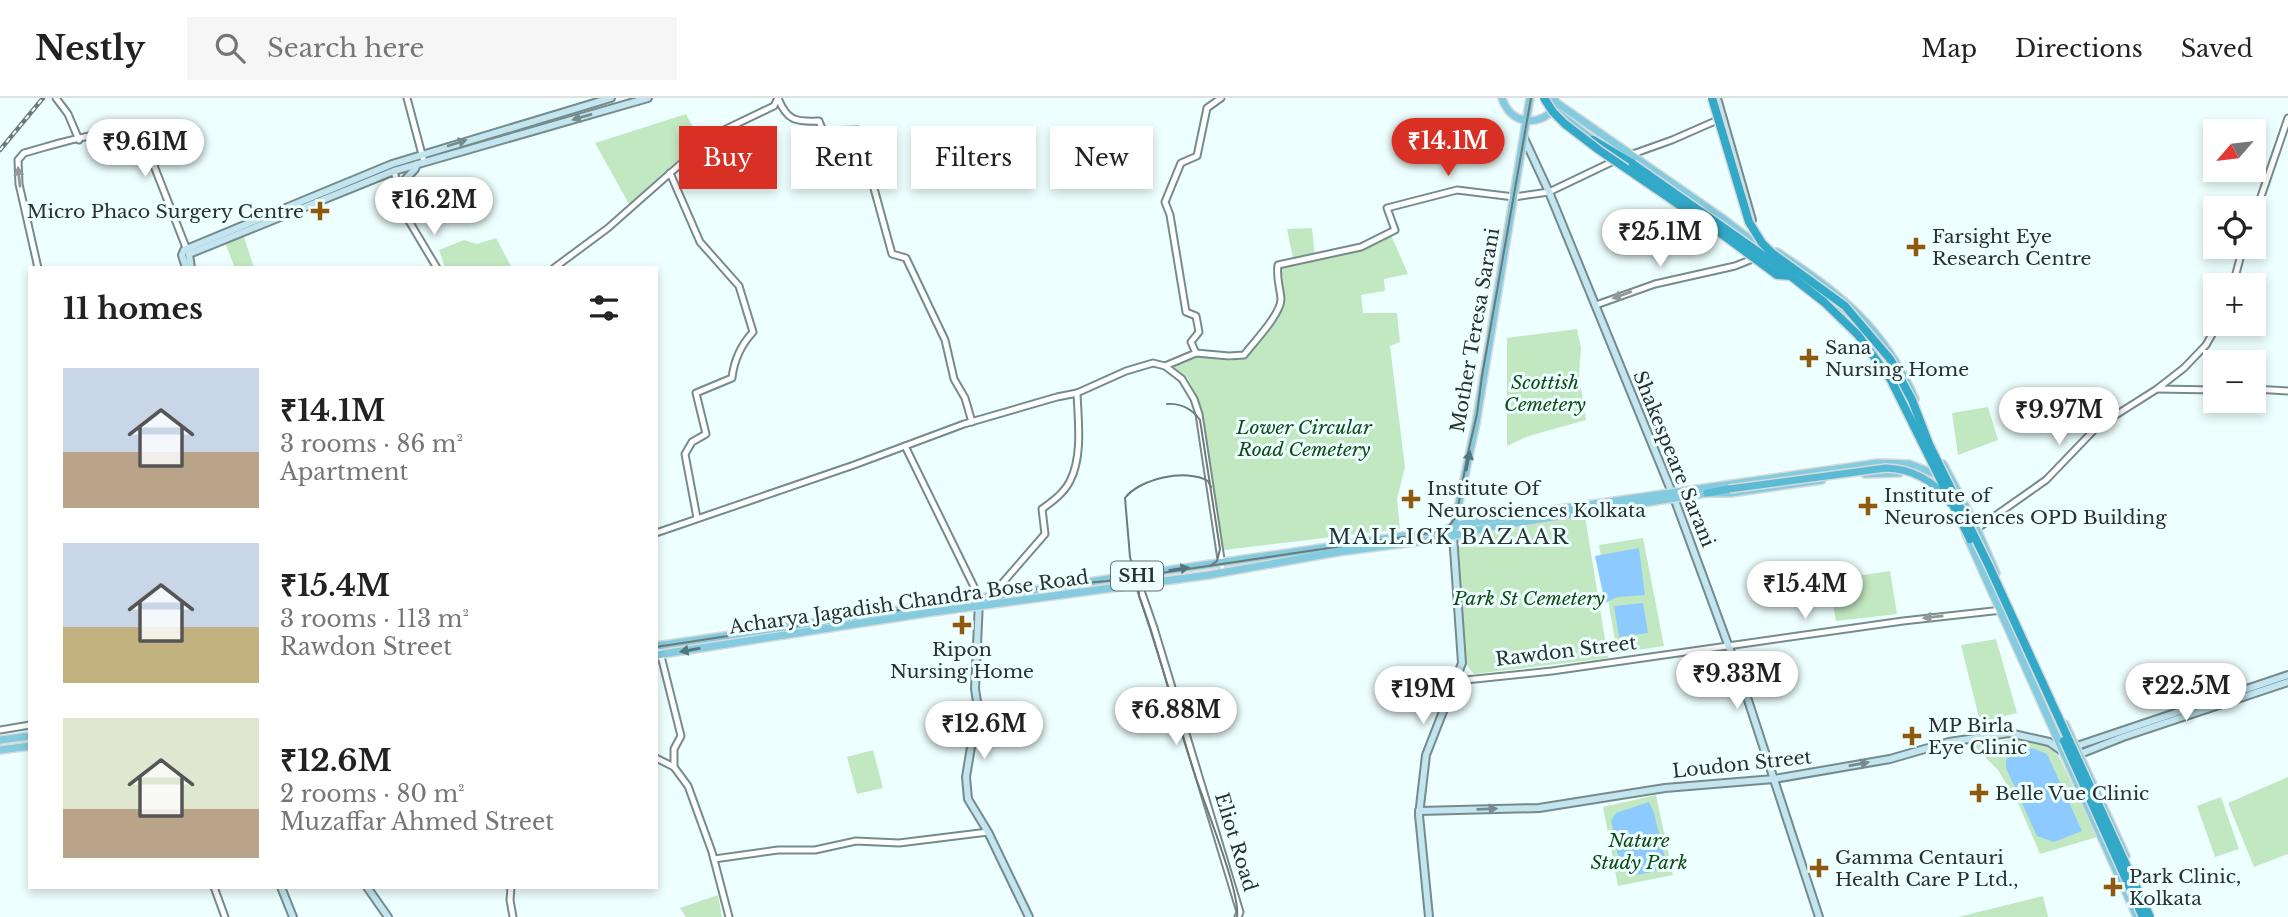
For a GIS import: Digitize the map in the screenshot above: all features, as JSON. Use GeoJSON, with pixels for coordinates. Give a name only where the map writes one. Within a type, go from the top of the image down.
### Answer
{"type":"FeatureCollection","features":[{"type":"Feature","properties":{"kind":"highway"},"geometry":{"type":"LineString","coordinates":[[1545,98],[1553,112],[1565,124],[1599,150],[1777,275],[1790,272]]}},
{"type":"Feature","properties":{"kind":"highway"},"geometry":{"type":"LineString","coordinates":[[1714,98],[1754,232],[1772,253],[1845,306],[1875,338],[1890,359],[1912,400],[1930,444],[2152,917]]}},
{"type":"Feature","properties":{"kind":"highway"},"geometry":{"type":"LineString","coordinates":[[1593,139],[1632,159],[1790,272],[1845,321],[1871,350],[1899,395],[1973,546],[2143,917]]}},
{"type":"Feature","properties":{"kind":"highway"},"geometry":{"type":"LineString","coordinates":[[1707,493],[1885,468],[1903,470],[1925,479],[1940,491],[1973,546]]}},
{"type":"Feature","properties":{"kind":"main road"},"geometry":{"type":"LineString","coordinates":[[186,266],[182,252],[188,252],[416,164],[478,136],[611,98]]}},
{"type":"Feature","properties":{"kind":"main road"},"geometry":{"type":"LineString","coordinates":[[188,252],[392,164],[424,159],[648,98]]}},
{"type":"Feature","properties":{"kind":"main road"},"geometry":{"type":"LineString","coordinates":[[1502,98],[1511,114],[1527,121],[1541,119],[1556,102]]}},
{"type":"Feature","properties":{"kind":"main road"},"geometry":{"type":"LineString","coordinates":[[1533,98],[1556,102],[1632,159],[1759,246],[1846,314],[1882,355],[1930,444]]}},
{"type":"Feature","properties":{"kind":"main road","name":"Mother Teresa Sarani"},"geometry":{"type":"LineString","coordinates":[[1453,531],[1476,422],[1533,98]]}},
{"type":"Feature","properties":{"kind":"main road"},"geometry":{"type":"LineString","coordinates":[[1714,98],[1723,117],[1759,246],[1758,256]]}},
{"type":"Feature","properties":{"kind":"main road"},"geometry":{"type":"LineString","coordinates":[[1556,102],[1593,139],[1618,159],[1822,304],[1868,350],[1894,388],[1966,535],[2137,917]]}},
{"type":"Feature","properties":{"kind":"main road","name":"Shakespeare Sarani"},"geometry":{"type":"LineString","coordinates":[[1525,135],[1673,495],[1729,645],[1819,917]]}},
{"type":"Feature","properties":{"kind":"main road"},"geometry":{"type":"LineString","coordinates":[[398,187],[415,169],[416,164]]}},
{"type":"Feature","properties":{"kind":"main road"},"geometry":{"type":"LineString","coordinates":[[1759,246],[1771,248],[1840,296],[1879,337],[1909,385],[1936,451],[1977,529],[2152,917]]}},
{"type":"Feature","properties":{"kind":"main road"},"geometry":{"type":"LineString","coordinates":[[188,252],[191,266]]}},
{"type":"Feature","properties":{"kind":"main road","name":"Acharya Jagadish Chandra Bose Road"},"geometry":{"type":"LineString","coordinates":[[658,655],[979,601],[1139,585],[1223,572],[1453,531],[1524,514],[1673,495],[1878,463],[1909,464],[1935,474]]}},
{"type":"Feature","properties":{"kind":"main road"},"geometry":{"type":"LineString","coordinates":[[1935,474],[1945,467]]}},
{"type":"Feature","properties":{"kind":"main road","name":"Acharya Jagadish Chandra Bose Road"},"geometry":{"type":"LineString","coordinates":[[1673,495],[1731,493],[1890,472],[1940,483]]}},
{"type":"Feature","properties":{"kind":"main road"},"geometry":{"type":"LineString","coordinates":[[1940,483],[1950,477]]}},
{"type":"Feature","properties":{"kind":"main road"},"geometry":{"type":"LineString","coordinates":[[1429,917],[1419,811],[1426,755],[1462,663],[1453,531]]}},
{"type":"Feature","properties":{"kind":"main road","name":"SH1"},"geometry":{"type":"LineString","coordinates":[[658,646],[979,601],[992,595],[1453,531]]}},
{"type":"Feature","properties":{"kind":"main road"},"geometry":{"type":"LineString","coordinates":[[979,601],[975,689],[980,720],[975,729],[967,777],[968,799],[988,832],[1030,917]]}},
{"type":"Feature","properties":{"kind":"main road"},"geometry":{"type":"LineString","coordinates":[[2066,760],[2078,751],[2288,675]]}},
{"type":"Feature","properties":{"kind":"main road"},"geometry":{"type":"LineString","coordinates":[[2062,751],[2078,751],[2102,744],[2288,682]]}},
{"type":"Feature","properties":{"kind":"main road","name":"Loudon Street"},"geometry":{"type":"LineString","coordinates":[[1419,811],[1539,808],[1665,788],[1774,779],[1890,759],[1949,742],[2009,733],[2049,742],[2062,751]]}},
{"type":"Feature","properties":{"kind":"main road"},"geometry":{"type":"LineString","coordinates":[[0,740],[28,736]]}},
{"type":"Feature","properties":{"kind":"main road"},"geometry":{"type":"LineString","coordinates":[[0,750],[28,746]]}},
{"type":"Feature","properties":{"kind":"main road"},"geometry":{"type":"LineString","coordinates":[[282,889],[293,917]]}},
{"type":"Feature","properties":{"kind":"main road"},"geometry":{"type":"LineString","coordinates":[[368,889],[388,917]]}},
{"type":"Feature","properties":{"kind":"street"},"geometry":{"type":"LineString","coordinates":[[56,98],[68,114],[79,140]]}},
{"type":"Feature","properties":{"kind":"street"},"geometry":{"type":"LineString","coordinates":[[407,98],[424,159]]}},
{"type":"Feature","properties":{"kind":"street"},"geometry":{"type":"LineString","coordinates":[[557,266],[608,228],[702,145],[726,129],[774,106],[778,98]]}},
{"type":"Feature","properties":{"kind":"street"},"geometry":{"type":"LineString","coordinates":[[778,98],[789,117],[800,122],[819,121],[823,131],[858,130],[892,254],[906,258],[946,340],[954,379],[965,398],[972,422]]}},
{"type":"Feature","properties":{"kind":"street"},"geometry":{"type":"LineString","coordinates":[[1196,353],[1191,342],[1199,332],[1196,316],[1186,312],[1170,215],[1165,202],[1181,163],[1196,156],[1198,152],[1207,108],[1221,98]]}},
{"type":"Feature","properties":{"kind":"street"},"geometry":{"type":"LineString","coordinates":[[1632,159],[1723,117]]}},
{"type":"Feature","properties":{"kind":"street"},"geometry":{"type":"LineString","coordinates":[[2261,196],[2288,118]]}},
{"type":"Feature","properties":{"kind":"street"},"geometry":{"type":"LineString","coordinates":[[38,266],[19,184],[18,160],[24,153],[100,135],[132,137],[144,146],[188,252]]}},
{"type":"Feature","properties":{"kind":"street"},"geometry":{"type":"LineString","coordinates":[[1165,366],[1196,353],[1244,355],[1276,314],[1281,302],[1278,265],[1361,247],[1395,230],[1387,208],[1457,190],[1514,197],[1549,192],[1618,159]]}},
{"type":"Feature","properties":{"kind":"street"},"geometry":{"type":"LineString","coordinates":[[394,171],[406,216],[436,266]]}},
{"type":"Feature","properties":{"kind":"street"},"geometry":{"type":"LineString","coordinates":[[670,173],[700,242],[739,286],[753,332],[733,363],[732,378],[696,393],[706,434],[692,442],[685,454],[697,518]]}},
{"type":"Feature","properties":{"kind":"street"},"geometry":{"type":"LineString","coordinates":[[1596,305],[1663,282],[1747,263],[1758,256]]}},
{"type":"Feature","properties":{"kind":"street"},"geometry":{"type":"LineString","coordinates":[[1966,535],[2046,480],[2097,426],[2184,369],[2211,336]]}},
{"type":"Feature","properties":{"kind":"street"},"geometry":{"type":"LineString","coordinates":[[658,532],[972,422],[1077,393],[1126,371],[1153,363],[1165,366],[1182,379],[1194,399],[1199,414],[1223,572]]}},
{"type":"Feature","properties":{"kind":"street"},"geometry":{"type":"LineString","coordinates":[[2157,389],[2203,390]]}},
{"type":"Feature","properties":{"kind":"street"},"geometry":{"type":"LineString","coordinates":[[2266,389],[2288,390]]}},
{"type":"Feature","properties":{"kind":"street"},"geometry":{"type":"LineString","coordinates":[[992,595],[1045,534],[1042,509],[1058,496],[1070,480],[1077,456],[1077,393]]}},
{"type":"Feature","properties":{"kind":"street"},"geometry":{"type":"LineString","coordinates":[[905,446],[979,601]]}},
{"type":"Feature","properties":{"kind":"street","name":"Eliot Road"},"geometry":{"type":"LineString","coordinates":[[1136,576],[1219,839],[1240,912],[1238,917]]}},
{"type":"Feature","properties":{"kind":"street","name":"Rawdon Street"},"geometry":{"type":"LineString","coordinates":[[1456,681],[1552,671],[1920,618],[2012,608]]}},
{"type":"Feature","properties":{"kind":"street"},"geometry":{"type":"LineString","coordinates":[[658,655],[681,736],[674,749],[674,767]]}},
{"type":"Feature","properties":{"kind":"street"},"geometry":{"type":"LineString","coordinates":[[0,730],[28,725]]}},
{"type":"Feature","properties":{"kind":"street"},"geometry":{"type":"LineString","coordinates":[[658,759],[674,767],[688,786],[714,859],[729,917]]}},
{"type":"Feature","properties":{"kind":"street"},"geometry":{"type":"LineString","coordinates":[[714,859],[778,850],[815,850],[856,841],[900,843],[988,832]]}},
{"type":"Feature","properties":{"kind":"street"},"geometry":{"type":"LineString","coordinates":[[215,889],[225,917]]}},
{"type":"Feature","properties":{"kind":"street"},"geometry":{"type":"LineString","coordinates":[[510,889],[513,917]]}},
{"type":"Feature","properties":{"kind":"green space"},"geometry":{"type":"Polygon","coordinates":[[[686,114],[692,126],[679,126],[679,159],[629,204],[595,143],[686,114]]]}},
{"type":"Feature","properties":{"kind":"green space","name":"Lower Circular Road Cemetery"},"geometry":{"type":"Polygon","coordinates":[[[1312,228],[1315,256],[1361,250],[1391,235],[1408,274],[1384,279],[1385,291],[1361,295],[1363,313],[1397,313],[1400,342],[1390,346],[1405,467],[1397,499],[1400,529],[1224,550],[1202,408],[1188,378],[1173,367],[1196,356],[1231,361],[1243,356],[1276,312],[1281,301],[1279,266],[1294,263],[1287,229],[1312,228]]]}},
{"type":"Feature","properties":{"kind":"green space"},"geometry":{"type":"Polygon","coordinates":[[[243,234],[253,266],[234,266],[225,243],[243,234]]]}},
{"type":"Feature","properties":{"kind":"green space"},"geometry":{"type":"Polygon","coordinates":[[[496,238],[511,266],[444,266],[439,250],[464,240],[477,244],[496,238]]]}},
{"type":"Feature","properties":{"kind":"green space","name":"Scottish Cemetery"},"geometry":{"type":"Polygon","coordinates":[[[1577,329],[1581,348],[1579,375],[1586,420],[1529,436],[1507,446],[1507,338],[1577,329]]]}},
{"type":"Feature","properties":{"kind":"green space"},"geometry":{"type":"Polygon","coordinates":[[[1988,407],[1998,440],[1958,455],[1952,413],[1988,407]]]}},
{"type":"Feature","properties":{"kind":"green space","name":"Park St Cemetery"},"geometry":{"type":"Polygon","coordinates":[[[1584,510],[1608,658],[1474,674],[1466,664],[1458,528],[1584,510]]]}},
{"type":"Feature","properties":{"kind":"green space"},"geometry":{"type":"Polygon","coordinates":[[[1643,538],[1664,646],[1617,653],[1599,545],[1643,538]]]}},
{"type":"Feature","properties":{"kind":"green space"},"geometry":{"type":"Polygon","coordinates":[[[1890,571],[1897,614],[1836,621],[1829,580],[1890,571]]]}},
{"type":"Feature","properties":{"kind":"green space"},"geometry":{"type":"Polygon","coordinates":[[[1996,639],[2017,713],[1980,722],[1961,645],[1996,639]]]}},
{"type":"Feature","properties":{"kind":"green space"},"geometry":{"type":"Polygon","coordinates":[[[2012,739],[2054,746],[2097,837],[2040,854],[2019,805],[1998,770],[1973,745],[2012,739]]]}},
{"type":"Feature","properties":{"kind":"green space"},"geometry":{"type":"Polygon","coordinates":[[[873,750],[883,788],[857,794],[847,757],[873,750]]]}},
{"type":"Feature","properties":{"kind":"green space"},"geometry":{"type":"Polygon","coordinates":[[[2288,777],[2288,854],[2254,867],[2228,803],[2288,777]]]}},
{"type":"Feature","properties":{"kind":"green space","name":"Nature Study Park"},"geometry":{"type":"Polygon","coordinates":[[[1656,795],[1673,875],[1618,886],[1603,807],[1656,795]]]}},
{"type":"Feature","properties":{"kind":"green space"},"geometry":{"type":"Polygon","coordinates":[[[2221,797],[2239,849],[2215,857],[2197,806],[2221,797]]]}},
{"type":"Feature","properties":{"kind":"green space"},"geometry":{"type":"Polygon","coordinates":[[[718,895],[722,917],[686,917],[680,908],[718,895]]]}},
{"type":"Feature","properties":{"kind":"green space"},"geometry":{"type":"Polygon","coordinates":[[[2043,896],[2048,917],[1958,917],[2043,896]]]}},
{"type":"Feature","properties":{"kind":"water"},"geometry":{"type":"Polygon","coordinates":[[[1639,548],[1645,595],[1617,597],[1605,603],[1595,556],[1639,548]]]}},
{"type":"Feature","properties":{"kind":"water"},"geometry":{"type":"Polygon","coordinates":[[[1643,603],[1648,633],[1619,637],[1614,606],[1643,603]]]}},
{"type":"Feature","properties":{"kind":"water"},"geometry":{"type":"Polygon","coordinates":[[[2032,748],[2047,754],[2082,831],[2054,842],[2037,836],[2006,768],[2006,759],[2032,748]]]}},
{"type":"Feature","properties":{"kind":"water","name":"Nature Study Park"},"geometry":{"type":"Polygon","coordinates":[[[1649,802],[1667,867],[1634,875],[1628,873],[1620,861],[1611,820],[1616,813],[1649,802]]]}},
{"type":"Feature","properties":{"kind":"tram line"},"geometry":{"type":"LineString","coordinates":[[658,647],[1430,533],[1447,528],[1456,517],[1477,414],[1531,98]]}},
{"type":"Feature","properties":{"kind":"tram line"},"geometry":{"type":"LineString","coordinates":[[1167,404],[1185,408],[1200,420],[1220,549],[1217,561],[1210,566]]}},
{"type":"Feature","properties":{"kind":"tram line"},"geometry":{"type":"LineString","coordinates":[[1137,584],[1130,557],[1125,498],[1132,491],[1152,481],[1176,476],[1199,477],[1208,481],[1211,487]]}},
{"type":"Feature","properties":{"kind":"tram line"},"geometry":{"type":"LineString","coordinates":[[1150,573],[1141,579],[1139,596],[1195,775],[1228,869],[1237,905],[1237,917]]}},
{"type":"Feature","properties":{"kind":"railway"},"geometry":{"type":"LineString","coordinates":[[0,150],[43,98]]}},
{"type":"Feature","properties":{"kind":"place","name":"Micro Phaco Surgery Centre"},"geometry":{"type":"Point","coordinates":[320,211]}},
{"type":"Feature","properties":{"kind":"place","name":"Farsight Eye Research Centre"},"geometry":{"type":"Point","coordinates":[1916,247]}},
{"type":"Feature","properties":{"kind":"place","name":"Sana Nursing Home"},"geometry":{"type":"Point","coordinates":[1809,358]}},
{"type":"Feature","properties":{"kind":"place","name":"Institute Of Neurosciences Kolkata"},"geometry":{"type":"Point","coordinates":[1411,499]}},
{"type":"Feature","properties":{"kind":"place","name":"Institute of Neurosciences OPD Building"},"geometry":{"type":"Point","coordinates":[1868,506]}},
{"type":"Feature","properties":{"kind":"place","name":"Ripon Nursing Home"},"geometry":{"type":"Point","coordinates":[962,625]}},
{"type":"Feature","properties":{"kind":"place","name":"MP Birla Eye Clinic"},"geometry":{"type":"Point","coordinates":[1912,736]}},
{"type":"Feature","properties":{"kind":"place","name":"Belle Vue Clinic"},"geometry":{"type":"Point","coordinates":[1979,793]}},
{"type":"Feature","properties":{"kind":"place","name":"Gamma Centauri Health Care P Ltd.,"},"geometry":{"type":"Point","coordinates":[1819,868]}},
{"type":"Feature","properties":{"kind":"place","name":"Park Clinic, Kolkata"},"geometry":{"type":"Point","coordinates":[2113,887]}},
{"type":"Feature","properties":{"kind":"district","name":"MALLICK BAZAAR"},"geometry":{"type":"Point","coordinates":[1449,537]}}]}
